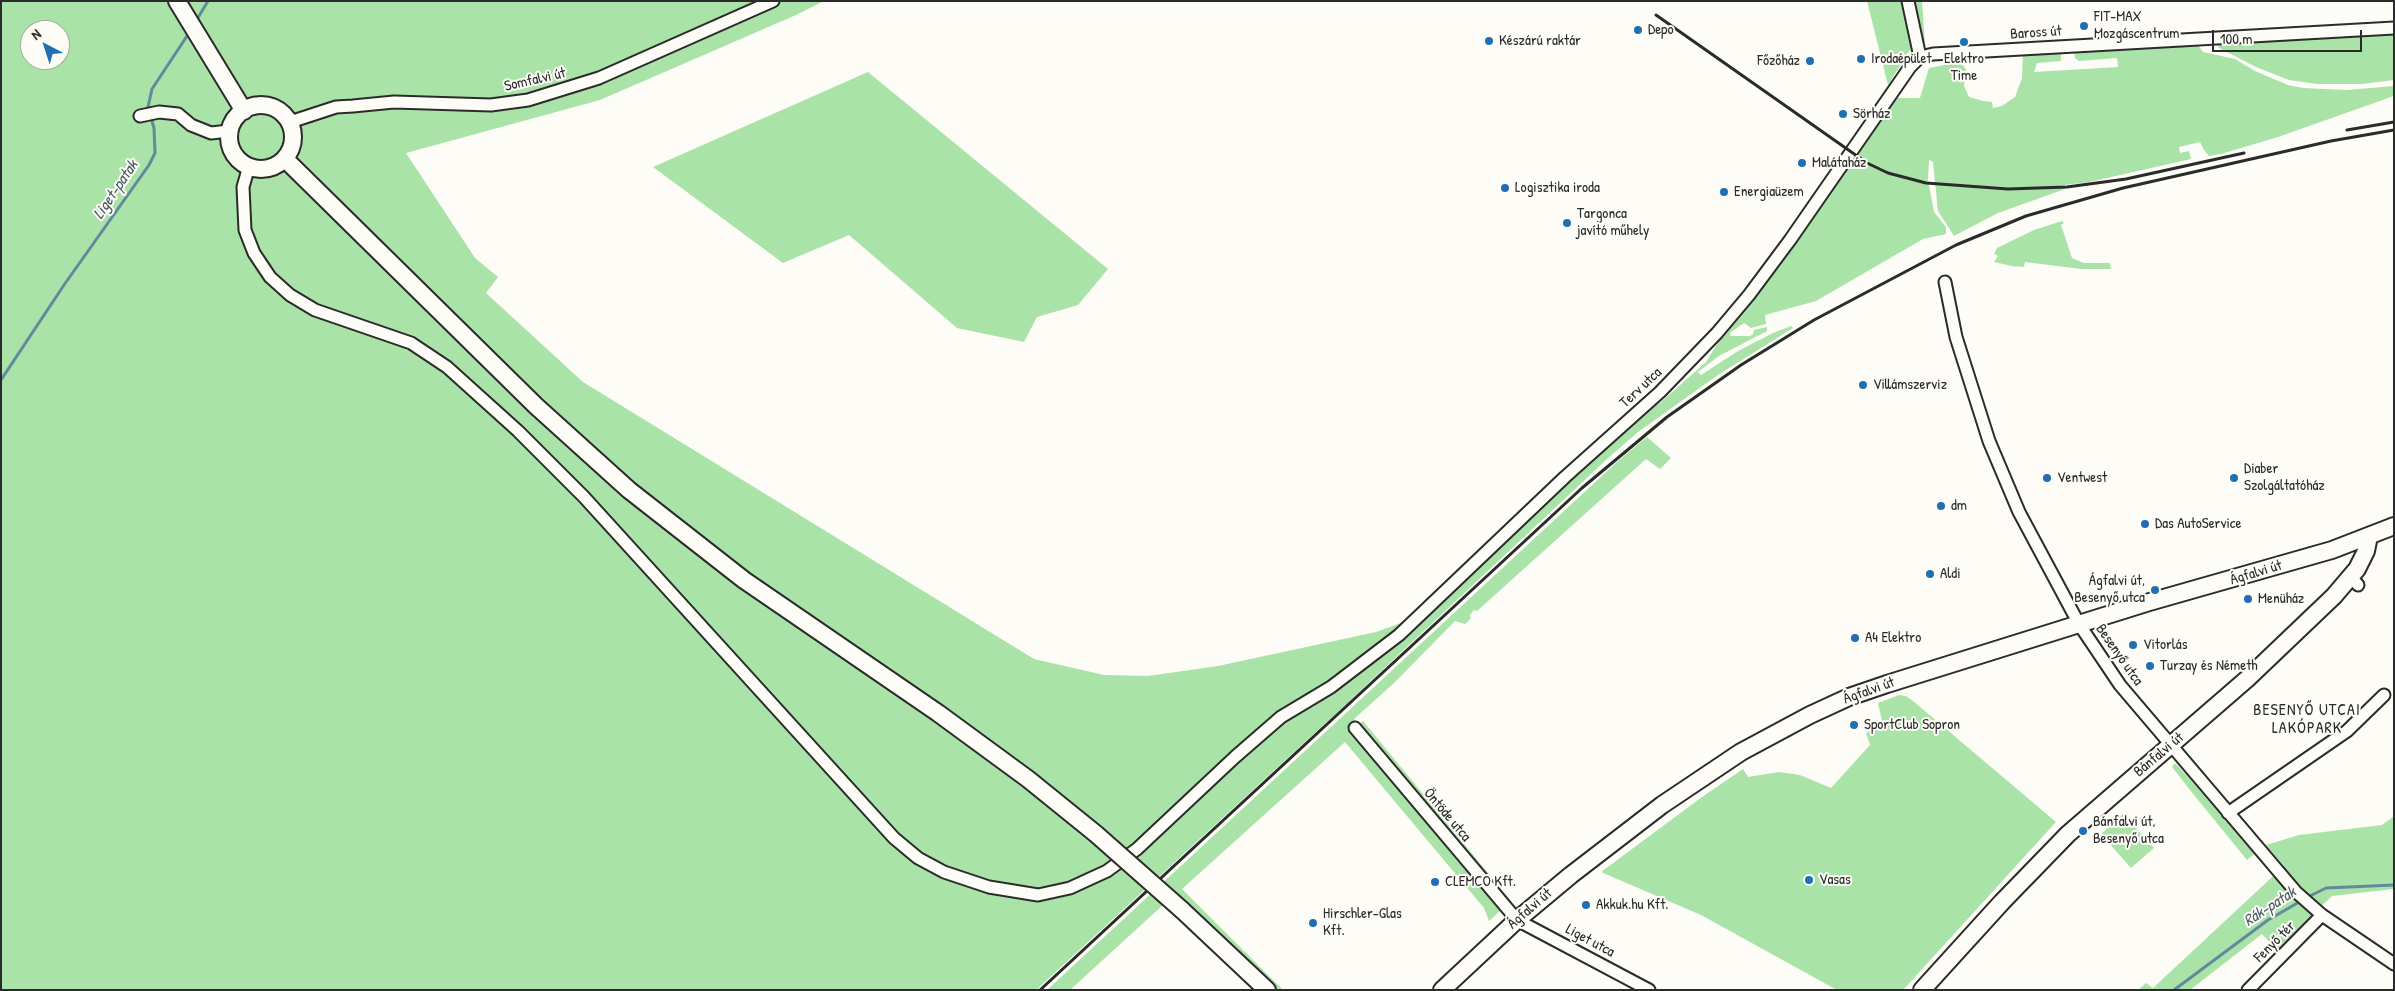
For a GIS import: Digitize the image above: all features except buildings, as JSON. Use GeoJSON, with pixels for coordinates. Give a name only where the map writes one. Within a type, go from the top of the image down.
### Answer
{"type":"FeatureCollection","features":[{"type":"Feature","properties":{"kind":"main road"},"geometry":{"type":"LineString","coordinates":[[177,1],[244,111]]}},
{"type":"Feature","properties":{"kind":"main road"},"geometry":{"type":"LineString","coordinates":[[269,106],[284,115],[290,122],[293,142],[285,159],[267,168],[249,166],[235,155],[229,131],[244,111],[252,107],[269,106]]}},
{"type":"Feature","properties":{"kind":"main road"},"geometry":{"type":"LineString","coordinates":[[285,159],[536,406],[630,490],[744,580],[938,713],[1028,779],[1096,834],[1182,910],[1267,990]]}},
{"type":"Feature","properties":{"kind":"main road"},"geometry":{"type":"LineString","coordinates":[[2370,536],[2394,526]]}},
{"type":"Feature","properties":{"kind":"main road","name":"Ágfalvi út"},"geometry":{"type":"LineString","coordinates":[[1442,990],[1517,920],[1571,875],[1662,805],[1770,734],[1849,697],[2079,624],[2326,552],[2370,536]]}},
{"type":"Feature","properties":{"kind":"main road","name":"Bánfalvi út"},"geometry":{"type":"LineString","coordinates":[[1922,990],[2050,851],[2112,794],[2170,746],[2355,581],[2370,536]]}},
{"type":"Feature","properties":{"kind":"street","name":"Somfalvi út"},"geometry":{"type":"LineString","coordinates":[[290,122],[336,107],[394,102],[490,105],[528,100],[599,78],[773,1]]}},
{"type":"Feature","properties":{"kind":"street"},"geometry":{"type":"LineString","coordinates":[[1908,1],[1920,57]]}},
{"type":"Feature","properties":{"kind":"street","name":"Baross út"},"geometry":{"type":"LineString","coordinates":[[1920,57],[1933,54],[2394,28]]}},
{"type":"Feature","properties":{"kind":"street","name":"Terv utca"},"geometry":{"type":"LineString","coordinates":[[249,166],[243,187],[245,230],[254,253],[270,277],[290,295],[315,310],[378,330],[411,343],[447,367],[518,431],[584,497],[894,838],[918,858],[944,872],[989,887],[1038,895],[1070,888],[1107,871],[1137,849],[1235,757],[1281,717],[1325,690],[1399,636],[1697,354],[1749,295],[1790,240],[1899,83],[1920,57]]}},
{"type":"Feature","properties":{"kind":"street"},"geometry":{"type":"LineString","coordinates":[[147,114],[178,114],[191,125],[211,133],[229,131]]}},
{"type":"Feature","properties":{"kind":"street","name":"Besenyő utca"},"geometry":{"type":"LineString","coordinates":[[1945,282],[1956,337],[1990,441],[2018,512],[2079,624],[2120,685],[2296,892],[2322,915],[2394,964]]}},
{"type":"Feature","properties":{"kind":"street"},"geometry":{"type":"LineString","coordinates":[[2228,813],[2347,731],[2384,695]]}},
{"type":"Feature","properties":{"kind":"street","name":"Öntöde utca"},"geometry":{"type":"LineString","coordinates":[[1355,728],[1517,920]]}},
{"type":"Feature","properties":{"kind":"street","name":"Fenyő tér"},"geometry":{"type":"LineString","coordinates":[[2248,990],[2322,915]]}},
{"type":"Feature","properties":{"kind":"street","name":"Liget utca"},"geometry":{"type":"LineString","coordinates":[[1517,920],[1649,990]]}},
{"type":"Feature","properties":{"kind":"green space"},"geometry":{"type":"Polygon","coordinates":[[[1,1],[824,1],[600,100],[406,153],[475,258],[498,277],[486,293],[583,382],[1034,659],[1104,675],[1148,676],[1218,666],[1376,632],[1423,615],[1639,416],[1661,402],[1706,362],[1717,344],[1730,329],[1731,323],[1784,257],[1849,162],[1896,98],[1920,98],[1929,68],[1960,62],[1966,69],[1964,86],[1969,97],[1992,102],[1993,108],[2002,106],[2015,97],[2022,78],[2023,53],[2061,51],[2061,61],[2037,63],[2034,72],[2118,67],[2117,58],[2079,61],[2075,58],[2074,50],[2197,44],[2203,52],[2235,59],[2255,71],[2288,85],[2303,88],[2347,90],[2394,86],[2394,96],[2278,137],[2209,156],[2200,142],[2179,147],[2180,153],[2189,151],[2191,159],[2089,182],[2065,185],[2065,189],[1998,213],[1954,236],[1938,211],[1933,162],[1929,160],[1928,180],[1934,212],[1946,227],[1946,234],[1923,239],[1816,301],[1765,315],[1766,324],[1751,328],[1744,323],[1731,332],[1730,336],[1750,336],[1754,330],[1767,327],[1767,331],[1719,356],[1698,372],[1701,375],[1738,351],[1773,333],[1791,326],[1793,328],[1718,375],[1638,432],[1607,459],[1343,707],[1036,990],[1,990],[1,1]]]}},
{"type":"Feature","properties":{"kind":"green space"},"geometry":{"type":"Polygon","coordinates":[[[1867,1],[1922,1],[1925,44],[1909,51],[1888,85],[1867,1]]]}},
{"type":"Feature","properties":{"kind":"green space"},"geometry":{"type":"Polygon","coordinates":[[[2394,34],[2394,80],[2362,84],[2317,84],[2289,80],[2256,67],[2219,48],[2218,44],[2224,42],[2394,34]]]}},
{"type":"Feature","properties":{"kind":"green space"},"geometry":{"type":"Polygon","coordinates":[[[868,72],[1108,269],[1078,305],[1037,317],[1024,342],[957,328],[849,235],[783,263],[653,167],[868,72]]]}},
{"type":"Feature","properties":{"kind":"green space"},"geometry":{"type":"Polygon","coordinates":[[[2062,221],[2064,223],[2061,225],[2072,258],[2084,263],[2110,263],[2111,269],[2081,269],[2025,262],[2024,267],[1994,262],[1998,256],[1994,254],[1997,248],[2034,230],[2062,221]]]}},
{"type":"Feature","properties":{"kind":"green space"},"geometry":{"type":"Polygon","coordinates":[[[1647,437],[1671,458],[1660,469],[1646,459],[1477,611],[1474,610],[1470,615],[1471,618],[1465,624],[1455,621],[1394,683],[1354,719],[1358,725],[1363,721],[1511,901],[1489,921],[1484,908],[1345,742],[1182,889],[1283,990],[1253,990],[1163,905],[1070,990],[1047,990],[1618,461],[1647,437]]]}},
{"type":"Feature","properties":{"kind":"green space"},"geometry":{"type":"Polygon","coordinates":[[[1899,695],[1906,696],[1913,701],[2056,822],[1903,990],[1837,990],[1701,915],[1601,872],[1743,769],[1748,777],[1779,772],[1800,775],[1831,788],[1870,745],[1866,733],[1883,725],[1878,703],[1899,695]]]}},
{"type":"Feature","properties":{"kind":"green space"},"geometry":{"type":"Polygon","coordinates":[[[2174,764],[2190,779],[2254,854],[2247,860],[2172,767],[2174,764]]]}},
{"type":"Feature","properties":{"kind":"green space"},"geometry":{"type":"Polygon","coordinates":[[[2123,814],[2154,848],[2131,868],[2101,834],[2123,814]]]}},
{"type":"Feature","properties":{"kind":"green space"},"geometry":{"type":"Polygon","coordinates":[[[2394,816],[2394,889],[2332,896],[2277,950],[2262,934],[2190,990],[2138,990],[2146,983],[2153,988],[2284,866],[2266,845],[2299,835],[2382,825],[2394,816]]]}},
{"type":"Feature","properties":{"kind":"waterway","name":"Liget-patak"},"geometry":{"type":"LineString","coordinates":[[196,21],[208,1]]}},
{"type":"Feature","properties":{"kind":"waterway","name":"Liget-patak"},"geometry":{"type":"LineString","coordinates":[[1,380],[64,285],[149,165],[155,153],[154,128],[148,107],[152,89],[189,33]]}},
{"type":"Feature","properties":{"kind":"waterway","name":"Rák-patak"},"geometry":{"type":"LineString","coordinates":[[2306,898],[2326,888],[2394,885]]}},
{"type":"Feature","properties":{"kind":"waterway","name":"Rák-patak"},"geometry":{"type":"LineString","coordinates":[[2174,990],[2268,920],[2301,901]]}},
{"type":"Feature","properties":{"kind":"railway"},"geometry":{"type":"LineString","coordinates":[[1656,15],[1867,163],[1888,173],[1926,183],[2008,189],[2067,187],[2126,179],[2244,153]]}},
{"type":"Feature","properties":{"kind":"railway"},"geometry":{"type":"LineString","coordinates":[[2347,130],[2394,122]]}},
{"type":"Feature","properties":{"kind":"railway"},"geometry":{"type":"LineString","coordinates":[[1040,990],[1582,488],[1667,417],[1741,365],[1814,320],[1956,245],[2026,216],[2123,188],[2331,141],[2394,130]]}},
{"type":"Feature","properties":{"kind":"place","name":"FIT-MAX Mozgáscentrum"},"geometry":{"type":"Point","coordinates":[2084,26]}},
{"type":"Feature","properties":{"kind":"place","name":"Depo"},"geometry":{"type":"Point","coordinates":[1638,30]}},
{"type":"Feature","properties":{"kind":"place","name":"Készárú raktár"},"geometry":{"type":"Point","coordinates":[1489,41]}},
{"type":"Feature","properties":{"kind":"place","name":"Elektro Time"},"geometry":{"type":"Point","coordinates":[1964,42]}},
{"type":"Feature","properties":{"kind":"place","name":"Irodaépület"},"geometry":{"type":"Point","coordinates":[1861,59]}},
{"type":"Feature","properties":{"kind":"place","name":"Főzőház"},"geometry":{"type":"Point","coordinates":[1810,61]}},
{"type":"Feature","properties":{"kind":"place","name":"Sörház"},"geometry":{"type":"Point","coordinates":[1843,114]}},
{"type":"Feature","properties":{"kind":"place","name":"Malátaház"},"geometry":{"type":"Point","coordinates":[1802,163]}},
{"type":"Feature","properties":{"kind":"place","name":"Logisztika iroda"},"geometry":{"type":"Point","coordinates":[1505,188]}},
{"type":"Feature","properties":{"kind":"place","name":"Energiaüzem"},"geometry":{"type":"Point","coordinates":[1724,192]}},
{"type":"Feature","properties":{"kind":"place","name":"Targonca javító műhely"},"geometry":{"type":"Point","coordinates":[1567,223]}},
{"type":"Feature","properties":{"kind":"place","name":"Villámszerviz"},"geometry":{"type":"Point","coordinates":[1863,385]}},
{"type":"Feature","properties":{"kind":"place","name":"Ventwest"},"geometry":{"type":"Point","coordinates":[2047,478]}},
{"type":"Feature","properties":{"kind":"place","name":"Diaber Szolgáltatóház"},"geometry":{"type":"Point","coordinates":[2234,478]}},
{"type":"Feature","properties":{"kind":"place","name":"dm"},"geometry":{"type":"Point","coordinates":[1941,506]}},
{"type":"Feature","properties":{"kind":"place","name":"Das AutoService"},"geometry":{"type":"Point","coordinates":[2145,524]}},
{"type":"Feature","properties":{"kind":"place","name":"Aldi"},"geometry":{"type":"Point","coordinates":[1930,574]}},
{"type":"Feature","properties":{"kind":"place","name":"Ágfalvi út, Besenyő utca"},"geometry":{"type":"Point","coordinates":[2155,590]}},
{"type":"Feature","properties":{"kind":"place","name":"Menüház"},"geometry":{"type":"Point","coordinates":[2248,599]}},
{"type":"Feature","properties":{"kind":"place","name":"A4 Elektro"},"geometry":{"type":"Point","coordinates":[1855,638]}},
{"type":"Feature","properties":{"kind":"place","name":"Vitorlás"},"geometry":{"type":"Point","coordinates":[2133,645]}},
{"type":"Feature","properties":{"kind":"place","name":"Turzay és Németh"},"geometry":{"type":"Point","coordinates":[2150,666]}},
{"type":"Feature","properties":{"kind":"place","name":"SportClub Sopron"},"geometry":{"type":"Point","coordinates":[1854,725]}},
{"type":"Feature","properties":{"kind":"place","name":"Bánfalvi út, Besenyő utca"},"geometry":{"type":"Point","coordinates":[2083,831]}},
{"type":"Feature","properties":{"kind":"place","name":"Vasas"},"geometry":{"type":"Point","coordinates":[1809,880]}},
{"type":"Feature","properties":{"kind":"place","name":"CLEMCO Kft."},"geometry":{"type":"Point","coordinates":[1435,882]}},
{"type":"Feature","properties":{"kind":"place","name":"Akkuk.hu Kft."},"geometry":{"type":"Point","coordinates":[1586,905]}},
{"type":"Feature","properties":{"kind":"place","name":"Hirschler-Glas Kft."},"geometry":{"type":"Point","coordinates":[1313,923]}},
{"type":"Feature","properties":{"kind":"district","name":"BESENYŐ UTCAI LAKÓPARK"},"geometry":{"type":"Point","coordinates":[2307,720]}}]}
